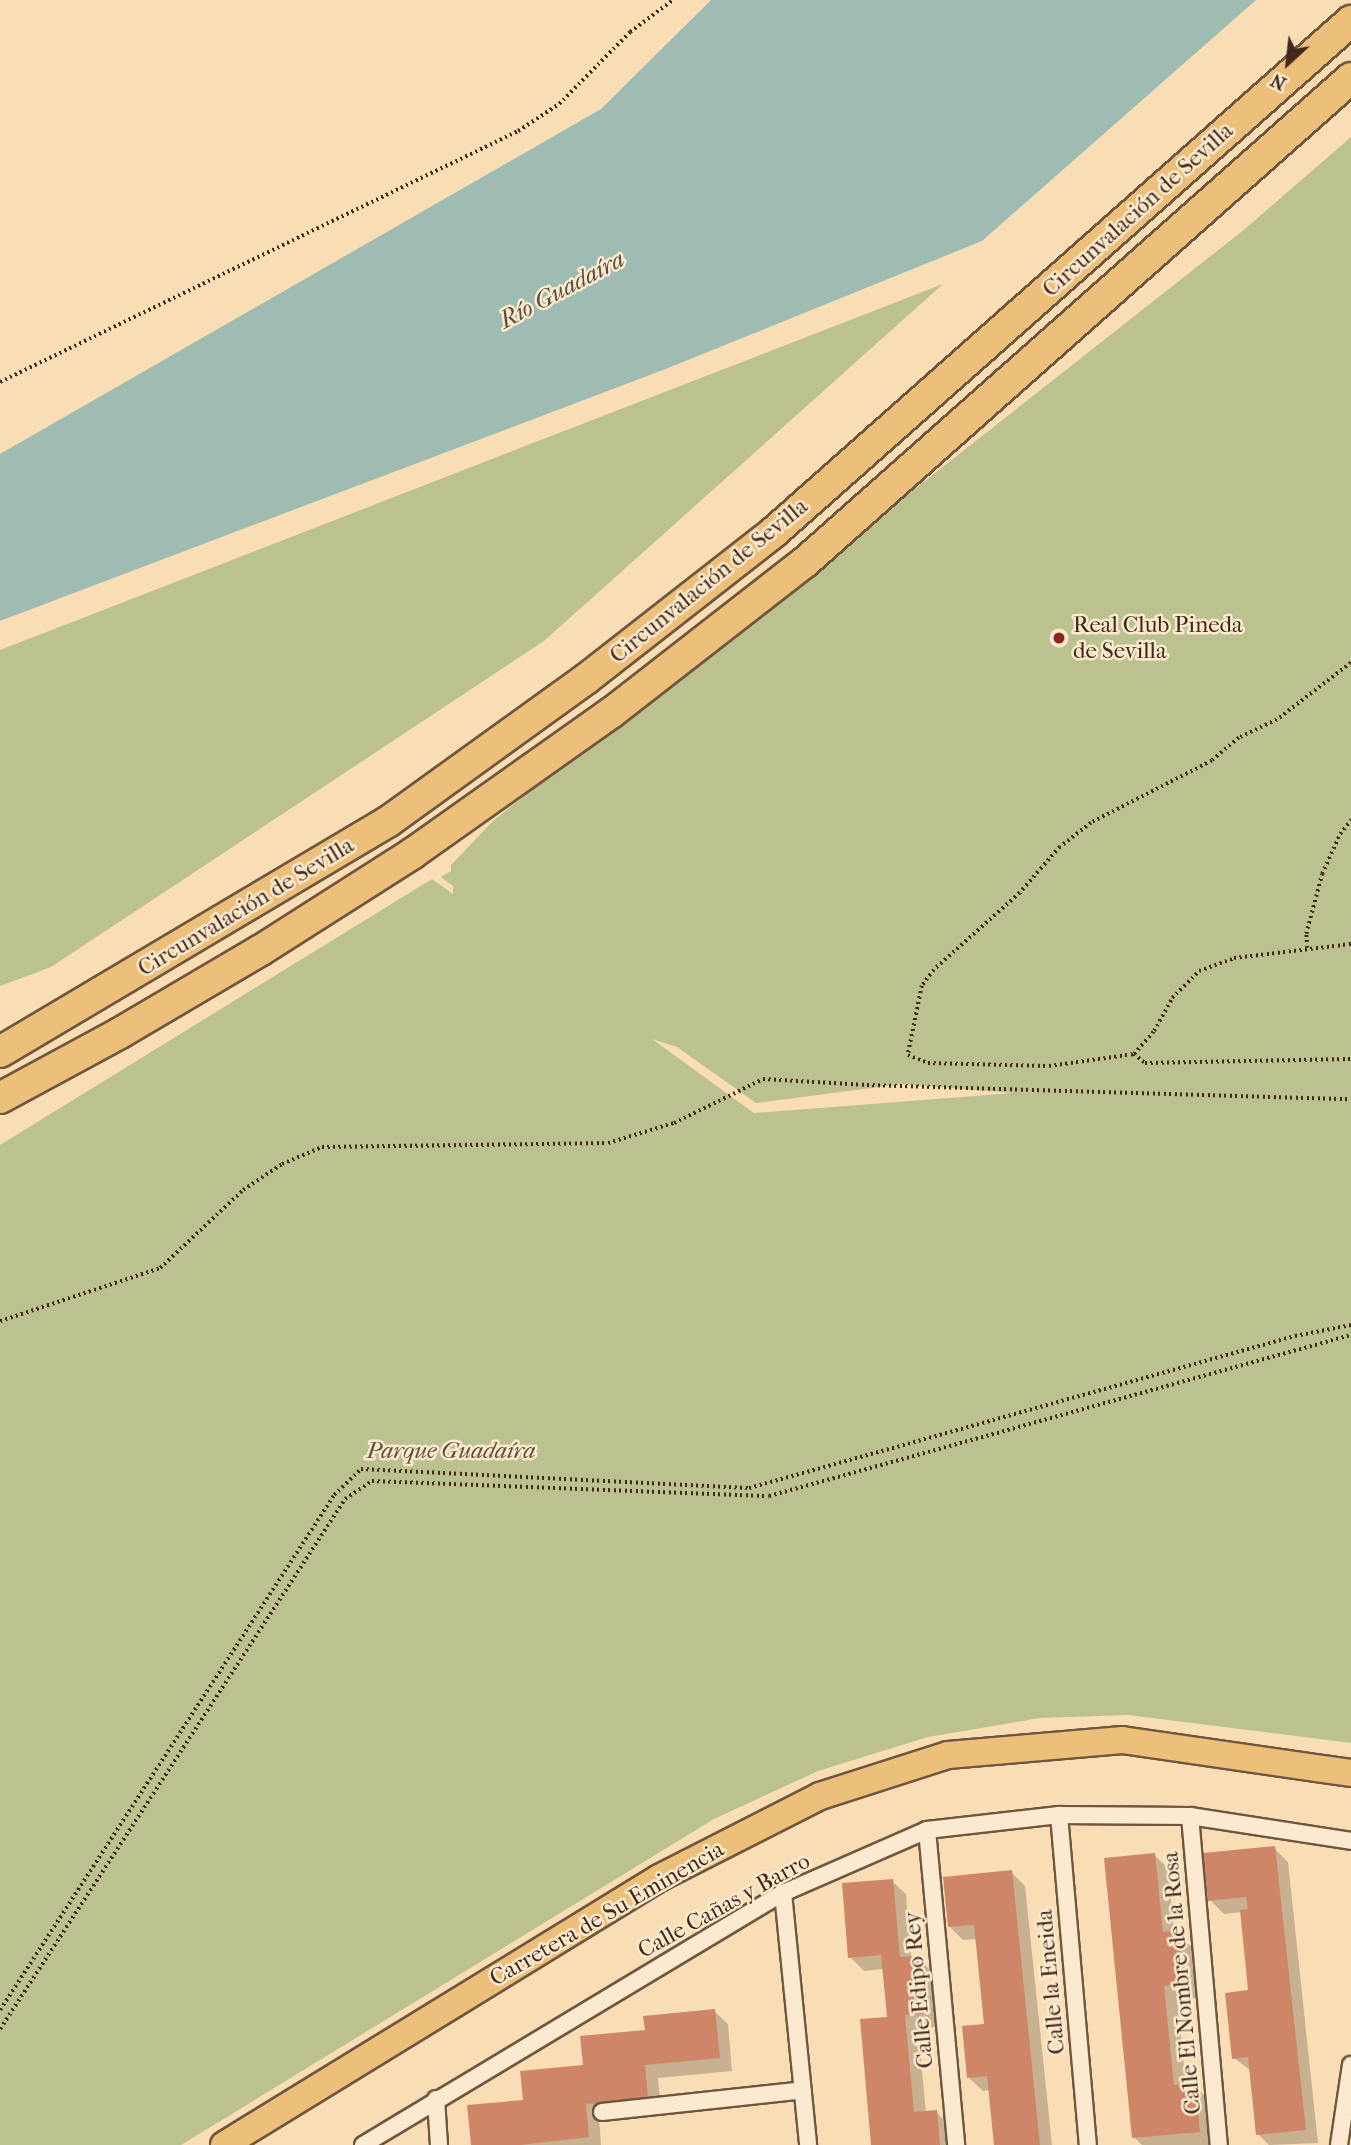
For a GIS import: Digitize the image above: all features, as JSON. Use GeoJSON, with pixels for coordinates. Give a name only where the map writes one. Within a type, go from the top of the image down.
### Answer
{"type":"FeatureCollection","features":[{"type":"Feature","properties":{"kind":"highway","name":"Circunvalación de Sevilla"},"geometry":{"type":"LineString","coordinates":[[3,1049],[389,821],[586,680],[774,532],[1351,21]]}},
{"type":"Feature","properties":{"kind":"highway","name":"Circunvalación de Sevilla"},"geometry":{"type":"LineString","coordinates":[[0,1098],[120,1033],[261,950],[413,853],[611,713],[804,563],[1351,78]]}},
{"type":"Feature","properties":{"kind":"highway"},"geometry":{"type":"LineString","coordinates":[[0,1116],[120,1033]]}},
{"type":"Feature","properties":{"kind":"main road","name":"Carretera de Su Eminencia"},"geometry":{"type":"LineString","coordinates":[[224,2145],[659,1878],[820,1796],[948,1755],[1122,1740],[1351,1773]]}},
{"type":"Feature","properties":{"kind":"street","name":"Calle Cañas y Barro"},"geometry":{"type":"LineString","coordinates":[[363,2145],[783,1894],[928,1830],[1059,1815],[1190,1816],[1351,1841]]}},
{"type":"Feature","properties":{"kind":"street","name":"Calle la Eneida"},"geometry":{"type":"LineString","coordinates":[[1059,1815],[1088,2145]]}},
{"type":"Feature","properties":{"kind":"street","name":"Calle El Nombre de la Rosa"},"geometry":{"type":"LineString","coordinates":[[1190,1816],[1219,2145]]}},
{"type":"Feature","properties":{"kind":"street","name":"Calle Edipo Rey"},"geometry":{"type":"LineString","coordinates":[[928,1830],[956,2145]]}},
{"type":"Feature","properties":{"kind":"street"},"geometry":{"type":"LineString","coordinates":[[783,1894],[808,2145]]}},
{"type":"Feature","properties":{"kind":"street"},"geometry":{"type":"LineString","coordinates":[[1339,2145],[1351,2065]]}},
{"type":"Feature","properties":{"kind":"street"},"geometry":{"type":"LineString","coordinates":[[602,2112],[803,2090]]}},
{"type":"Feature","properties":{"kind":"street"},"geometry":{"type":"LineString","coordinates":[[436,2099],[439,2145]]}},
{"type":"Feature","properties":{"kind":"path"},"geometry":{"type":"LineString","coordinates":[[0,382],[518,131],[559,104],[630,32],[673,0]]}},
{"type":"Feature","properties":{"kind":"path"},"geometry":{"type":"LineString","coordinates":[[1351,663],[1277,720],[1239,738],[1212,761],[1091,823],[1060,847],[1020,893],[934,970],[922,986],[908,1055],[929,1063],[1037,1066],[1134,1054],[1154,1031],[1172,999],[1199,971],[1234,958],[1351,944]]}},
{"type":"Feature","properties":{"kind":"path"},"geometry":{"type":"LineString","coordinates":[[1307,948],[1306,934],[1322,874],[1340,834],[1351,820]]}},
{"type":"Feature","properties":{"kind":"path"},"geometry":{"type":"LineString","coordinates":[[1134,1054],[1145,1063],[1351,1059]]}},
{"type":"Feature","properties":{"kind":"path"},"geometry":{"type":"LineString","coordinates":[[0,1321],[160,1268],[243,1190],[282,1164],[322,1147],[608,1143],[674,1123],[763,1079],[867,1085],[1351,1099]]}},
{"type":"Feature","properties":{"kind":"path"},"geometry":{"type":"LineString","coordinates":[[0,2010],[334,1495],[361,1469],[749,1488],[1295,1336],[1351,1325]]}},
{"type":"Feature","properties":{"kind":"path"},"geometry":{"type":"LineString","coordinates":[[0,2029],[345,1499],[372,1480],[769,1496],[1351,1335]]}},
{"type":"Feature","properties":{"kind":"green space","name":"Parque Guadaíra"},"geometry":{"type":"Polygon","coordinates":[[[1351,137],[1351,1743],[1128,1715],[1040,1718],[928,1737],[818,1771],[714,1819],[181,2145],[0,2145],[0,1145],[432,879],[453,894],[453,886],[441,877],[451,871],[451,865],[494,820],[1245,229],[1351,137]],[[652,1039],[754,1113],[1013,1093],[902,1084],[756,1103],[677,1047],[652,1039]]]}},
{"type":"Feature","properties":{"kind":"green space"},"geometry":{"type":"Polygon","coordinates":[[[943,284],[544,641],[51,967],[0,986],[0,650],[943,284]]]}},
{"type":"Feature","properties":{"kind":"water","name":"Río Guadaíra"},"geometry":{"type":"Polygon","coordinates":[[[711,0],[1256,0],[982,241],[663,370],[0,621],[0,454],[601,109],[711,0]]]}},
{"type":"Feature","properties":{"kind":"building"},"geometry":{"type":"Polygon","coordinates":[[[1275,1846],[1306,2130],[1256,2135],[1248,2057],[1232,2059],[1225,1993],[1248,1990],[1240,1910],[1248,1909],[1246,1897],[1208,1901],[1203,1853],[1275,1846]]]}},
{"type":"Feature","properties":{"kind":"building"},"geometry":{"type":"Polygon","coordinates":[[[1155,1853],[1163,1932],[1178,1931],[1184,1984],[1164,1986],[1174,2085],[1195,2083],[1200,2132],[1132,2138],[1104,1858],[1155,1853]]]}},
{"type":"Feature","properties":{"kind":"building"},"geometry":{"type":"Polygon","coordinates":[[[1012,1870],[1040,2145],[994,2145],[987,2076],[967,2078],[962,2026],[984,2024],[974,1925],[948,1927],[943,1877],[1012,1870]]]}},
{"type":"Feature","properties":{"kind":"building"},"geometry":{"type":"Polygon","coordinates":[[[893,1879],[900,1957],[918,1956],[923,2014],[905,2015],[914,2112],[937,2110],[940,2145],[871,2145],[860,2019],[887,2017],[881,1955],[848,1958],[842,1883],[893,1879]]]}},
{"type":"Feature","properties":{"kind":"building"},"geometry":{"type":"Polygon","coordinates":[[[715,2009],[720,2058],[645,2065],[648,2098],[586,2104],[589,2137],[521,2145],[471,2145],[467,2105],[523,2100],[520,2071],[583,2065],[580,2036],[645,2030],[643,2016],[715,2009]]]}},
{"type":"Feature","properties":{"kind":"place","name":"Real Club Pineda de Sevilla"},"geometry":{"type":"Point","coordinates":[1059,638]}}]}
